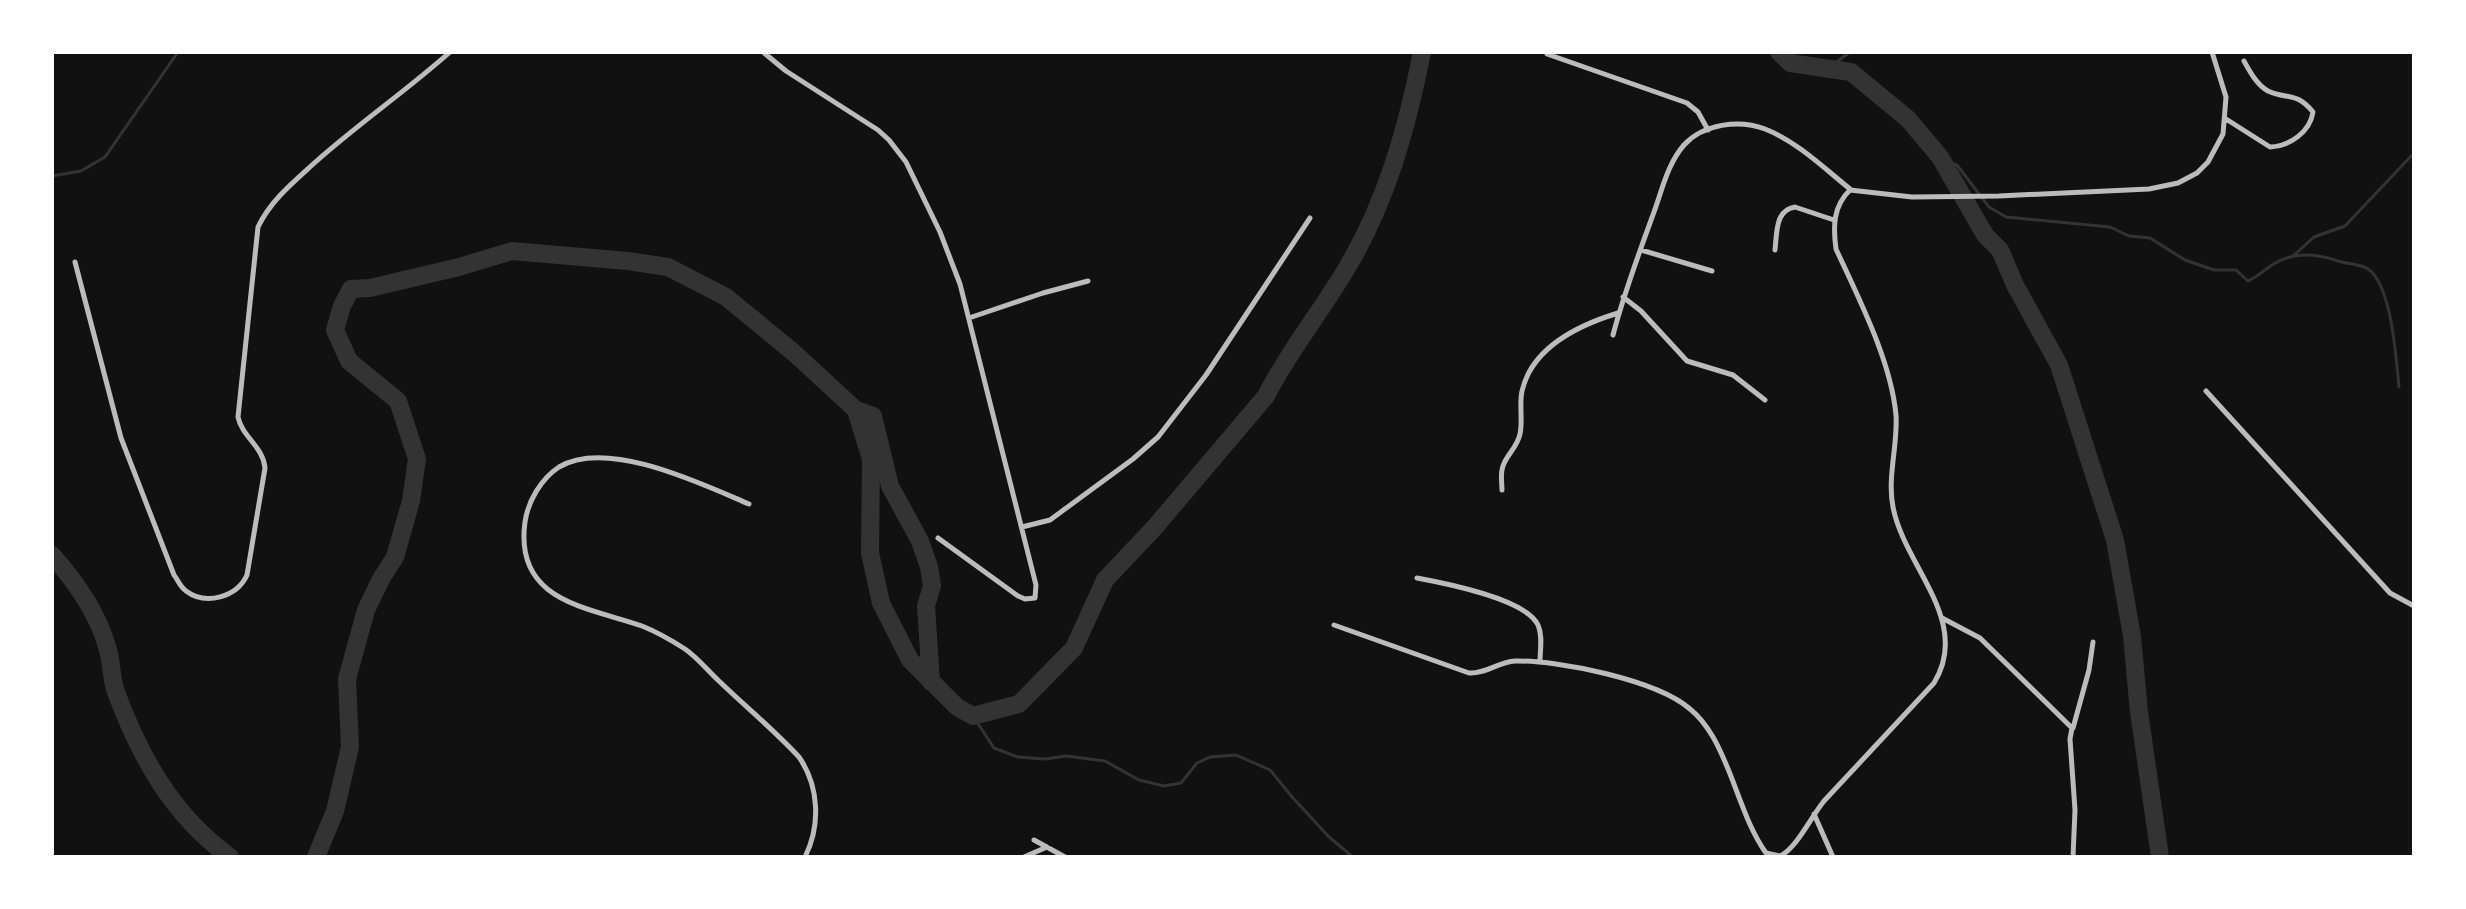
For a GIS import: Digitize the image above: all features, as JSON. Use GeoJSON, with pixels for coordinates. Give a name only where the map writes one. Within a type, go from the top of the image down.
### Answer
{"type":"FeatureCollection","features":[{"type":"Feature","properties":{"kind":"street"},"geometry":{"type":"LineString","coordinates":[[75,262],[121,438],[174,575],[188,592],[198,596],[223,597],[243,584],[247,575],[265,468],[264,457],[244,431],[238,417],[258,227],[272,205],[295,180],[450,52]]}},
{"type":"Feature","properties":{"kind":"street"},"geometry":{"type":"LineString","coordinates":[[763,52],[786,71],[869,123],[899,151],[940,232],[969,318],[1036,585],[1035,598],[1030,600],[1018,596],[938,538]]}},
{"type":"Feature","properties":{"kind":"street"},"geometry":{"type":"LineString","coordinates":[[1613,335],[1623,297],[1673,163],[1696,135],[1726,124],[1765,129],[1821,165],[1850,190],[1912,197],[1999,196],[2165,187],[2197,173],[2218,146],[2226,119],[2226,97],[2212,52]]}},
{"type":"Feature","properties":{"kind":"street"},"geometry":{"type":"LineString","coordinates":[[1547,54],[1687,103],[1698,112],[1708,130]]}},
{"type":"Feature","properties":{"kind":"street"},"geometry":{"type":"LineString","coordinates":[[2226,119],[2270,147],[2286,144],[2298,137],[2313,117],[2311,108],[2300,99],[2262,87],[2244,61]]}},
{"type":"Feature","properties":{"kind":"street"},"geometry":{"type":"LineString","coordinates":[[1334,625],[1469,673],[1480,673],[1505,662],[1540,662],[1577,667],[1672,697],[1690,709],[1716,742],[1762,847],[1771,856],[1780,856],[1791,849],[1814,814],[1934,683],[1941,673],[1946,650],[1942,618],[1893,510],[1896,428],[1893,395],[1881,351],[1836,249],[1834,220],[1843,196],[1850,190]]}},
{"type":"Feature","properties":{"kind":"street"},"geometry":{"type":"LineString","coordinates":[[1775,250],[1780,220],[1788,207],[1834,220]]}},
{"type":"Feature","properties":{"kind":"street"},"geometry":{"type":"LineString","coordinates":[[1022,527],[1050,520],[1158,437],[1206,375],[1310,218]]}},
{"type":"Feature","properties":{"kind":"street"},"geometry":{"type":"LineString","coordinates":[[1641,250],[1712,271]]}},
{"type":"Feature","properties":{"kind":"street"},"geometry":{"type":"LineString","coordinates":[[969,318],[1088,281]]}},
{"type":"Feature","properties":{"kind":"street"},"geometry":{"type":"LineString","coordinates":[[1623,297],[1641,311],[1687,361],[1733,375],[1765,400]]}},
{"type":"Feature","properties":{"kind":"street"},"geometry":{"type":"LineString","coordinates":[[1502,490],[1503,465],[1518,442],[1521,395],[1530,371],[1543,353],[1566,335],[1593,321],[1619,313]]}},
{"type":"Feature","properties":{"kind":"street"},"geometry":{"type":"LineString","coordinates":[[2206,391],[2390,593],[2414,606]]}},
{"type":"Feature","properties":{"kind":"street"},"geometry":{"type":"LineString","coordinates":[[749,504],[640,463],[609,456],[584,458],[560,467],[542,483],[530,503],[524,538],[531,567],[550,591],[582,609],[644,627],[688,651],[799,757],[808,769],[816,804],[814,837],[805,857]]}},
{"type":"Feature","properties":{"kind":"street"},"geometry":{"type":"LineString","coordinates":[[1417,578],[1474,590],[1534,618],[1539,629],[1540,662]]}},
{"type":"Feature","properties":{"kind":"street"},"geometry":{"type":"LineString","coordinates":[[1942,618],[1980,638],[2072,728]]}},
{"type":"Feature","properties":{"kind":"street"},"geometry":{"type":"LineString","coordinates":[[2073,857],[2075,810],[2070,739],[2086,682],[2093,642]]}},
{"type":"Feature","properties":{"kind":"street"},"geometry":{"type":"LineString","coordinates":[[1814,814],[1833,857]]}},
{"type":"Feature","properties":{"kind":"street"},"geometry":{"type":"LineString","coordinates":[[1034,840],[1065,857]]}},
{"type":"Feature","properties":{"kind":"street"},"geometry":{"type":"LineString","coordinates":[[1024,857],[1048,847]]}},
{"type":"Feature","properties":{"kind":"waterway"},"geometry":{"type":"LineString","coordinates":[[52,176],[81,171],[105,157],[178,52]]}},
{"type":"Feature","properties":{"kind":"waterway"},"geometry":{"type":"LineString","coordinates":[[316,857],[335,811],[350,747],[347,679],[366,610],[395,557],[411,501],[417,459],[398,401],[349,361],[335,330],[351,289],[370,288],[459,267],[512,251],[668,267],[726,297],[793,352],[856,410],[871,459],[870,553],[881,603],[910,660],[957,707],[973,716],[1019,704],[1074,648],[1105,580],[1155,527],[1266,396],[1345,271],[1372,219],[1402,137],[1422,52]]}},
{"type":"Feature","properties":{"kind":"waterway"},"geometry":{"type":"LineString","coordinates":[[1779,52],[1790,63],[1851,72],[1908,119],[1940,157],[1985,235],[2000,250],[2015,285],[2059,365],[2115,540],[2132,636],[2139,712],[2160,857]]}},
{"type":"Feature","properties":{"kind":"waterway"},"geometry":{"type":"LineString","coordinates":[[1827,69],[1850,52]]}},
{"type":"Feature","properties":{"kind":"waterway"},"geometry":{"type":"LineString","coordinates":[[2293,256],[2314,237],[2345,226],[2414,153]]}},
{"type":"Feature","properties":{"kind":"waterway"},"geometry":{"type":"LineString","coordinates":[[1942,161],[1957,165],[1989,207],[2006,217],[2110,227],[2129,236],[2150,238],[2185,260],[2214,270],[2236,270],[2248,281],[2276,262],[2296,256],[2320,256],[2365,267],[2376,278],[2388,306],[2399,387]]}},
{"type":"Feature","properties":{"kind":"waterway"},"geometry":{"type":"LineString","coordinates":[[856,410],[873,416],[890,486],[920,541],[929,567],[932,586],[926,606],[931,682]]}},
{"type":"Feature","properties":{"kind":"waterway"},"geometry":{"type":"LineString","coordinates":[[52,555],[78,588],[99,624],[116,692],[148,762],[175,804],[230,857]]}},
{"type":"Feature","properties":{"kind":"waterway"},"geometry":{"type":"LineString","coordinates":[[973,716],[994,748],[1018,757],[1045,759],[1066,756],[1105,761],[1139,780],[1164,786],[1181,783],[1197,763],[1210,757],[1236,755],[1270,770],[1329,837],[1353,857]]}}]}
